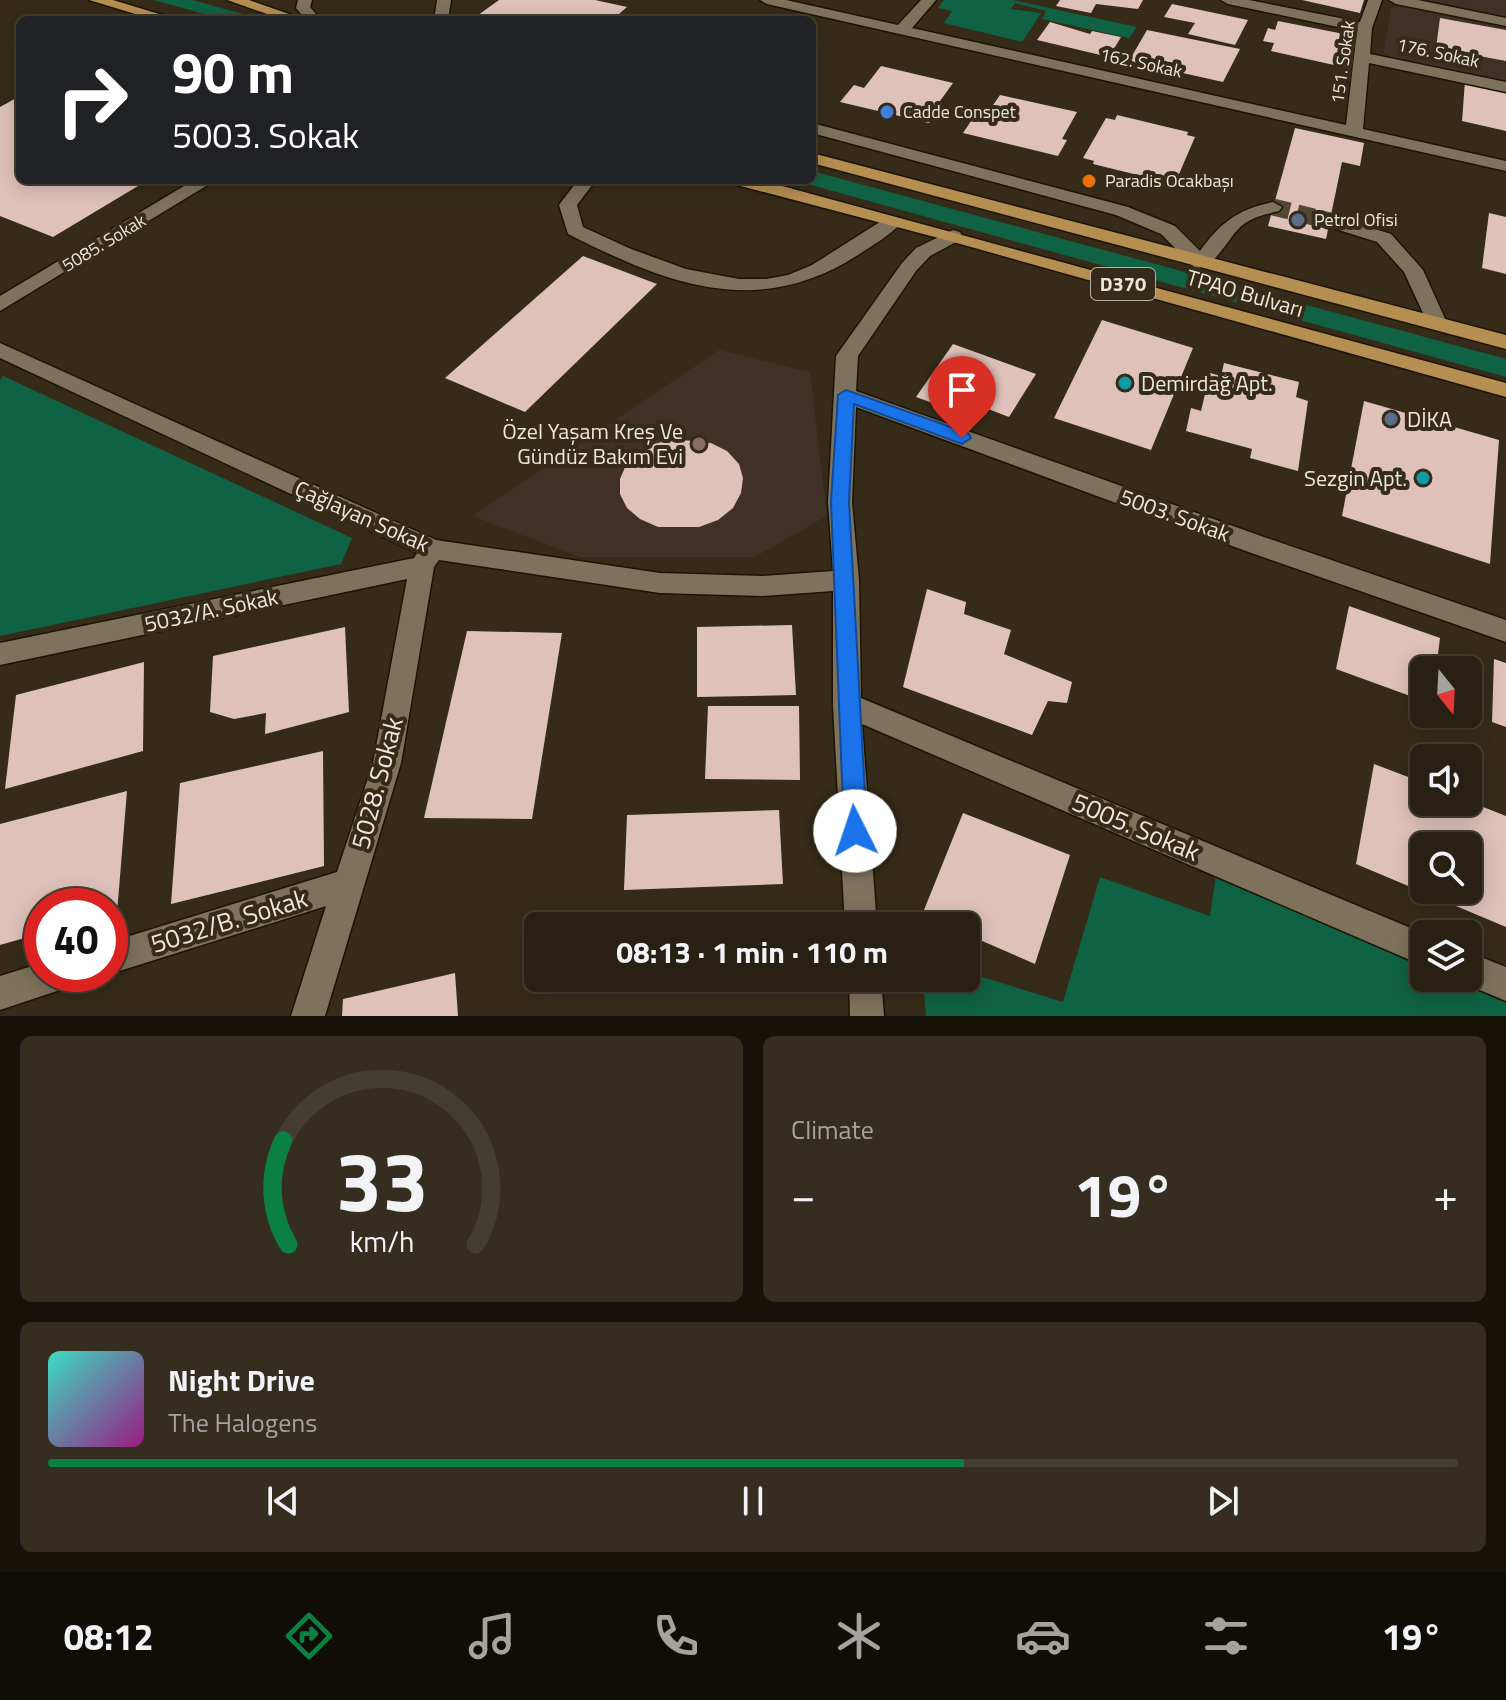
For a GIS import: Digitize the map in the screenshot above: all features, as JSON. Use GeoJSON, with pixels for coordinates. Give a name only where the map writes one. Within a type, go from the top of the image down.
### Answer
{"type":"FeatureCollection","features":[{"type":"Feature","properties":{"kind":"highway"},"geometry":{"type":"LineString","coordinates":[[96,0],[157,16]]}},
{"type":"Feature","properties":{"kind":"highway"},"geometry":{"type":"LineString","coordinates":[[234,0],[286,16]]}},
{"type":"Feature","properties":{"kind":"highway","name":"TPAO Bulvarı"},"geometry":{"type":"LineString","coordinates":[[816,159],[1506,342]]}},
{"type":"Feature","properties":{"kind":"highway","name":"TPAO Bulvarı"},"geometry":{"type":"LineString","coordinates":[[754,184],[953,236],[1506,390]]}},
{"type":"Feature","properties":{"kind":"street","name":"162. Sokak"},"geometry":{"type":"LineString","coordinates":[[767,0],[1506,166]]}},
{"type":"Feature","properties":{"kind":"street"},"geometry":{"type":"LineString","coordinates":[[902,30],[929,0]]}},
{"type":"Feature","properties":{"kind":"street"},"geometry":{"type":"LineString","coordinates":[[1228,0],[1365,28]]}},
{"type":"Feature","properties":{"kind":"street","name":"151. Sokak"},"geometry":{"type":"LineString","coordinates":[[1354,130],[1365,28],[1375,0]]}},
{"type":"Feature","properties":{"kind":"street"},"geometry":{"type":"LineString","coordinates":[[1396,0],[1506,22]]}},
{"type":"Feature","properties":{"kind":"street","name":"176. Sokak"},"geometry":{"type":"LineString","coordinates":[[1361,57],[1506,87]]}},
{"type":"Feature","properties":{"kind":"street"},"geometry":{"type":"LineString","coordinates":[[816,129],[1122,211],[1168,230],[1201,263],[1232,222],[1256,210],[1273,207]]}},
{"type":"Feature","properties":{"kind":"street","name":"5085. Sokak"},"geometry":{"type":"LineString","coordinates":[[0,305],[200,184]]}},
{"type":"Feature","properties":{"kind":"street"},"geometry":{"type":"LineString","coordinates":[[584,184],[568,205],[575,230],[623,253],[736,286],[789,281],[824,267],[893,222]]}},
{"type":"Feature","properties":{"kind":"street"},"geometry":{"type":"LineString","coordinates":[[1330,221],[1384,238],[1413,270],[1437,323]]}},
{"type":"Feature","properties":{"kind":"street"},"geometry":{"type":"LineString","coordinates":[[860,912],[847,705],[846,580],[840,502],[847,356],[909,267],[923,252],[953,236]]}},
{"type":"Feature","properties":{"kind":"street","name":"Çağlayan Sokak"},"geometry":{"type":"LineString","coordinates":[[0,350],[427,557],[660,583],[763,586],[846,580]]}},
{"type":"Feature","properties":{"kind":"street","name":"5003. Sokak"},"geometry":{"type":"LineString","coordinates":[[846,395],[1252,543],[1506,631]]}},
{"type":"Feature","properties":{"kind":"street","name":"5032/A. Sokak"},"geometry":{"type":"LineString","coordinates":[[0,654],[427,557]]}},
{"type":"Feature","properties":{"kind":"street","name":"5028. Sokak"},"geometry":{"type":"LineString","coordinates":[[308,1016],[387,763],[427,557]]}},
{"type":"Feature","properties":{"kind":"street","name":"5005. Sokak"},"geometry":{"type":"LineString","coordinates":[[847,705],[1410,944]]}},
{"type":"Feature","properties":{"kind":"street","name":"5032/B. Sokak"},"geometry":{"type":"LineString","coordinates":[[128,952],[349,884]]}},
{"type":"Feature","properties":{"kind":"street"},"geometry":{"type":"LineString","coordinates":[[1482,974],[1506,984]]}},
{"type":"Feature","properties":{"kind":"street"},"geometry":{"type":"LineString","coordinates":[[0,993],[24,985]]}},
{"type":"Feature","properties":{"kind":"street"},"geometry":{"type":"LineString","coordinates":[[866,992],[867,1016]]}},
{"type":"Feature","properties":{"kind":"shaded area"},"geometry":{"type":"Polygon","coordinates":[[[1402,0],[1506,0],[1506,82],[1383,56],[1391,8],[1399,7],[1402,0]]]}},
{"type":"Feature","properties":{"kind":"shaded area","name":"Özel Yaşam Kreş Ve Gündüz Bakım Evi"},"geometry":{"type":"Polygon","coordinates":[[[719,350],[810,372],[827,516],[755,557],[580,557],[472,516],[719,350]]]}},
{"type":"Feature","properties":{"kind":"green space"},"geometry":{"type":"Polygon","coordinates":[[[154,0],[192,0],[250,16],[212,16],[154,0]]]}},
{"type":"Feature","properties":{"kind":"green space"},"geometry":{"type":"Polygon","coordinates":[[[944,0],[1013,0],[1137,27],[1129,38],[1042,19],[1046,11],[1015,3],[1011,9],[1041,13],[1022,42],[944,23],[952,11],[938,8],[944,0]]]}},
{"type":"Feature","properties":{"kind":"green space"},"geometry":{"type":"Polygon","coordinates":[[[816,172],[1506,359],[1506,377],[807,184],[816,184],[816,172]]]}},
{"type":"Feature","properties":{"kind":"green space"},"geometry":{"type":"Polygon","coordinates":[[[3,376],[352,538],[341,564],[0,636],[0,380],[3,376]]]}},
{"type":"Feature","properties":{"kind":"green space"},"geometry":{"type":"Polygon","coordinates":[[[1216,875],[1410,961],[1410,992],[1481,992],[1506,1003],[1506,1016],[926,1016],[924,992],[980,992],[980,976],[1063,1002],[1100,877],[1210,916],[1216,875]]]}},
{"type":"Feature","properties":{"kind":"building"},"geometry":{"type":"Polygon","coordinates":[[[499,0],[595,0],[627,7],[617,16],[477,16],[499,0]]]}},
{"type":"Feature","properties":{"kind":"building"},"geometry":{"type":"Polygon","coordinates":[[[1060,0],[1143,0],[1138,9],[1096,4],[1091,13],[1056,6],[1060,0]]]}},
{"type":"Feature","properties":{"kind":"building"},"geometry":{"type":"Polygon","coordinates":[[[1302,0],[1364,0],[1360,13],[1302,0]]]}},
{"type":"Feature","properties":{"kind":"building"},"geometry":{"type":"Polygon","coordinates":[[[1172,4],[1248,20],[1235,45],[1188,34],[1195,23],[1164,17],[1172,4]]]}},
{"type":"Feature","properties":{"kind":"building"},"geometry":{"type":"Polygon","coordinates":[[[1440,18],[1506,30],[1506,61],[1436,48],[1440,18]]]}},
{"type":"Feature","properties":{"kind":"building"},"geometry":{"type":"Polygon","coordinates":[[[1278,21],[1344,34],[1334,65],[1271,51],[1274,43],[1263,41],[1268,28],[1275,30],[1278,21]]]}},
{"type":"Feature","properties":{"kind":"building"},"geometry":{"type":"Polygon","coordinates":[[[1050,22],[1090,34],[1092,31],[1121,37],[1109,57],[1037,40],[1050,22]]]}},
{"type":"Feature","properties":{"kind":"building"},"geometry":{"type":"Polygon","coordinates":[[[1147,30],[1240,49],[1223,82],[1129,61],[1147,30]]]}},
{"type":"Feature","properties":{"kind":"building"},"geometry":{"type":"Polygon","coordinates":[[[881,66],[953,83],[935,108],[939,109],[929,123],[840,102],[854,85],[864,88],[881,66]]]}},
{"type":"Feature","properties":{"kind":"building"},"geometry":{"type":"Polygon","coordinates":[[[1465,81],[1506,91],[1506,131],[1462,121],[1465,81]]]}},
{"type":"Feature","properties":{"kind":"building"},"geometry":{"type":"Polygon","coordinates":[[[1000,95],[1077,112],[1062,139],[1067,140],[1058,156],[963,133],[975,115],[985,117],[1000,95]]]}},
{"type":"Feature","properties":{"kind":"building"},"geometry":{"type":"Polygon","coordinates":[[[16,98],[16,184],[141,184],[53,237],[0,216],[0,107],[16,98]]]}},
{"type":"Feature","properties":{"kind":"building"},"geometry":{"type":"Polygon","coordinates":[[[1117,115],[1188,132],[1187,135],[1195,137],[1176,181],[1164,177],[1162,181],[1093,164],[1094,161],[1083,158],[1106,118],[1115,120],[1117,115]]]}},
{"type":"Feature","properties":{"kind":"building"},"geometry":{"type":"Polygon","coordinates":[[[1295,128],[1364,143],[1360,166],[1342,162],[1326,239],[1268,226],[1295,128]]]}},
{"type":"Feature","properties":{"kind":"building"},"geometry":{"type":"Polygon","coordinates":[[[1489,213],[1506,217],[1506,274],[1482,268],[1489,213]]]}},
{"type":"Feature","properties":{"kind":"building"},"geometry":{"type":"Polygon","coordinates":[[[583,256],[657,284],[525,412],[445,378],[583,256]]]}},
{"type":"Feature","properties":{"kind":"building","name":"Demirdağ Apt."},"geometry":{"type":"Polygon","coordinates":[[[1102,320],[1193,348],[1151,450],[1054,418],[1102,320]]]}},
{"type":"Feature","properties":{"kind":"building"},"geometry":{"type":"Polygon","coordinates":[[[953,344],[1036,374],[1009,417],[978,405],[971,417],[916,397],[953,344]]]}},
{"type":"Feature","properties":{"kind":"building"},"geometry":{"type":"Polygon","coordinates":[[[1224,363],[1299,382],[1296,397],[1308,401],[1298,471],[1250,458],[1252,449],[1186,431],[1191,408],[1201,411],[1210,373],[1221,376],[1224,363]]]}},
{"type":"Feature","properties":{"kind":"building","name":"Sezgin Apt."},"geometry":{"type":"Polygon","coordinates":[[[1364,401],[1499,440],[1490,564],[1342,516],[1364,401]]]}},
{"type":"Feature","properties":{"kind":"building"},"geometry":{"type":"Polygon","coordinates":[[[673,439],[711,443],[727,451],[739,464],[743,478],[741,493],[733,508],[718,520],[699,527],[658,527],[640,519],[627,508],[620,494],[620,479],[626,465],[654,444],[673,439]]]}},
{"type":"Feature","properties":{"kind":"building"},"geometry":{"type":"Polygon","coordinates":[[[927,589],[966,602],[964,614],[1011,630],[1004,654],[1072,682],[1067,703],[1048,701],[1032,735],[903,687],[927,589]]]}},
{"type":"Feature","properties":{"kind":"building"},"geometry":{"type":"Polygon","coordinates":[[[1349,606],[1440,638],[1438,656],[1410,656],[1410,696],[1336,669],[1349,606]]]}},
{"type":"Feature","properties":{"kind":"building"},"geometry":{"type":"Polygon","coordinates":[[[792,625],[796,695],[697,697],[697,627],[792,625]]]}},
{"type":"Feature","properties":{"kind":"building"},"geometry":{"type":"Polygon","coordinates":[[[345,627],[349,712],[265,734],[266,713],[234,719],[210,712],[213,656],[345,627]]]}},
{"type":"Feature","properties":{"kind":"building"},"geometry":{"type":"Polygon","coordinates":[[[467,631],[562,633],[532,819],[424,818],[467,631]]]}},
{"type":"Feature","properties":{"kind":"building"},"geometry":{"type":"Polygon","coordinates":[[[1494,659],[1506,663],[1506,727],[1492,722],[1494,659]]]}},
{"type":"Feature","properties":{"kind":"building"},"geometry":{"type":"Polygon","coordinates":[[[144,662],[143,751],[5,789],[16,695],[144,662]]]}},
{"type":"Feature","properties":{"kind":"building"},"geometry":{"type":"Polygon","coordinates":[[[708,706],[799,706],[800,780],[705,779],[708,706]]]}},
{"type":"Feature","properties":{"kind":"building"},"geometry":{"type":"Polygon","coordinates":[[[323,751],[324,866],[171,904],[180,783],[323,751]]]}},
{"type":"Feature","properties":{"kind":"building"},"geometry":{"type":"Polygon","coordinates":[[[1374,764],[1410,778],[1410,816],[1482,816],[1482,807],[1506,816],[1506,927],[1451,904],[1482,904],[1482,832],[1410,832],[1410,887],[1356,864],[1374,764]]]}},
{"type":"Feature","properties":{"kind":"building"},"geometry":{"type":"Polygon","coordinates":[[[127,791],[119,888],[24,888],[24,938],[0,945],[0,824],[127,791]]]}},
{"type":"Feature","properties":{"kind":"building"},"geometry":{"type":"Polygon","coordinates":[[[779,810],[783,884],[624,890],[627,815],[779,810]]]}},
{"type":"Feature","properties":{"kind":"building"},"geometry":{"type":"Polygon","coordinates":[[[963,813],[1070,855],[1035,964],[980,940],[980,912],[923,912],[963,813]]]}},
{"type":"Feature","properties":{"kind":"building"},"geometry":{"type":"Polygon","coordinates":[[[455,973],[458,1016],[342,1016],[343,999],[455,973]]]}},
{"type":"Feature","properties":{"kind":"tunnel"},"geometry":{"type":"LineString","coordinates":[[1273,207],[1330,221]]}},
{"type":"Feature","properties":{"kind":"place","name":"Cadde Conspet"},"geometry":{"type":"Point","coordinates":[887,112]}},
{"type":"Feature","properties":{"kind":"place","name":"Paradis Ocakbaşı"},"geometry":{"type":"Point","coordinates":[1089,181]}},
{"type":"Feature","properties":{"kind":"place","name":"Petrol Ofisi"},"geometry":{"type":"Point","coordinates":[1298,220]}},
{"type":"Feature","properties":{"kind":"place","name":"Demirdağ Apt."},"geometry":{"type":"Point","coordinates":[1125,383]}},
{"type":"Feature","properties":{"kind":"place","name":"DİKA"},"geometry":{"type":"Point","coordinates":[1391,419]}},
{"type":"Feature","properties":{"kind":"place","name":"Özel Yaşam Kreş Ve Gündüz Bakım Evi"},"geometry":{"type":"Point","coordinates":[699,444]}},
{"type":"Feature","properties":{"kind":"place","name":"Sezgin Apt."},"geometry":{"type":"Point","coordinates":[1423,478]}},
{"type":"Feature","properties":{"kind":"route"},"geometry":{"type":"LineString","coordinates":[[855,831],[847,705],[846,580],[840,502],[846,395],[962,438]]}}]}
